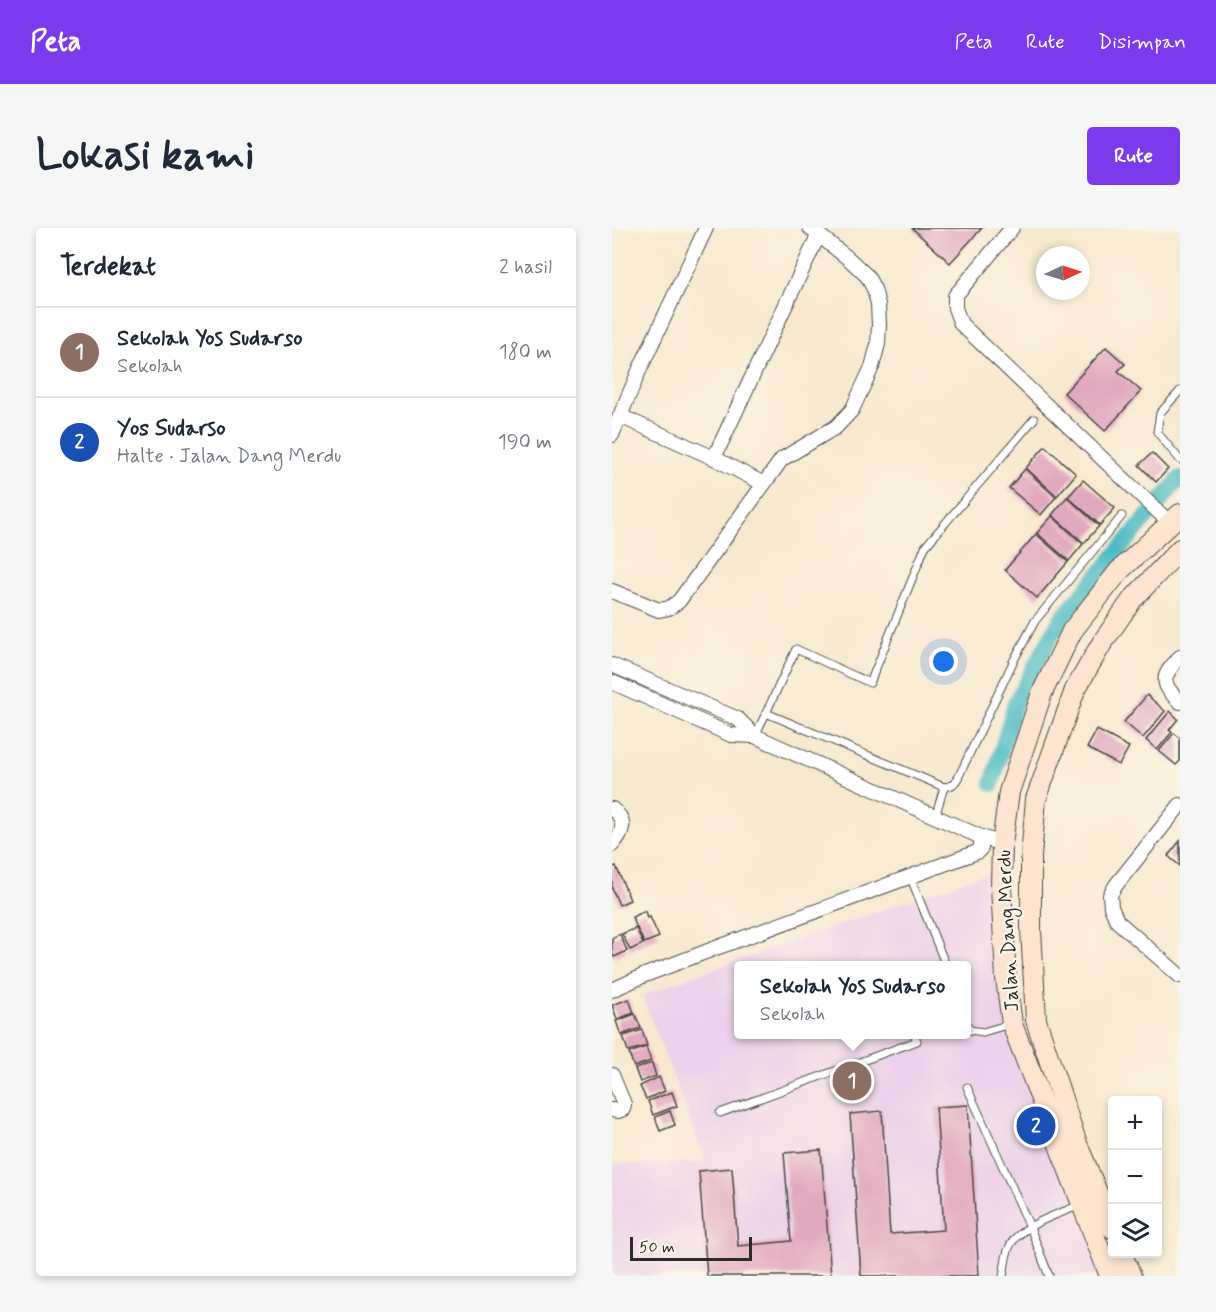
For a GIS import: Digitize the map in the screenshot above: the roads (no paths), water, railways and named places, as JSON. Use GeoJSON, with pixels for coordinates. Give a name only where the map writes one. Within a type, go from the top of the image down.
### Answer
{"type":"FeatureCollection","features":[{"type":"Feature","properties":{"kind":"main road","name":"Jalan Dang Merdu"},"geometry":{"type":"LineString","coordinates":[[1110,1276],[1012,1024],[1006,978],[1001,886],[1002,844],[1009,792],[1042,693],[1072,631],[1119,571],[1170,516]]}},
{"type":"Feature","properties":{"kind":"main road","name":"Jalan Dang Merdu"},"geometry":{"type":"LineString","coordinates":[[1108,1216],[1077,1144],[1036,1020],[1031,928],[1031,857],[1036,799],[1080,681],[1102,643],[1132,600],[1180,549]]}},
{"type":"Feature","properties":{"kind":"main road"},"geometry":{"type":"LineString","coordinates":[[1012,1024],[1036,1020]]}},
{"type":"Feature","properties":{"kind":"main road"},"geometry":{"type":"LineString","coordinates":[[1124,1258],[1131,1276]]}},
{"type":"Feature","properties":{"kind":"street"},"geometry":{"type":"LineString","coordinates":[[612,435],[705,228]]}},
{"type":"Feature","properties":{"kind":"street"},"geometry":{"type":"LineString","coordinates":[[1012,228],[955,296],[955,308],[961,324],[1144,498],[1170,516]]}},
{"type":"Feature","properties":{"kind":"street"},"geometry":{"type":"LineString","coordinates":[[612,591],[654,609],[666,610],[674,606],[777,464],[786,455],[836,426],[852,410],[872,367],[878,344],[878,304],[867,276],[814,231],[714,458]]}},
{"type":"Feature","properties":{"kind":"street"},"geometry":{"type":"LineString","coordinates":[[620,416],[714,458],[764,484]]}},
{"type":"Feature","properties":{"kind":"street"},"geometry":{"type":"LineString","coordinates":[[1180,657],[1167,672],[1165,682],[1169,692],[1180,702]]}},
{"type":"Feature","properties":{"kind":"street"},"geometry":{"type":"LineString","coordinates":[[612,665],[738,718],[755,736]]}},
{"type":"Feature","properties":{"kind":"street"},"geometry":{"type":"LineString","coordinates":[[612,682],[731,735],[755,736],[935,817],[1002,844]]}},
{"type":"Feature","properties":{"kind":"street"},"geometry":{"type":"LineString","coordinates":[[1179,974],[1117,921],[1111,907],[1110,895],[1180,805]]}},
{"type":"Feature","properties":{"kind":"street"},"geometry":{"type":"LineString","coordinates":[[612,809],[623,827],[621,835],[612,845]]}},
{"type":"Feature","properties":{"kind":"street"},"geometry":{"type":"LineString","coordinates":[[612,990],[716,948],[977,852],[981,848],[981,837]]}},
{"type":"Feature","properties":{"kind":"street"},"geometry":{"type":"LineString","coordinates":[[612,1075],[624,1104],[623,1109],[612,1110]]}},
{"type":"Feature","properties":{"kind":"lane"},"geometry":{"type":"LineString","coordinates":[[1178,458],[1157,432],[1160,413],[1180,391]]}},
{"type":"Feature","properties":{"kind":"lane"},"geometry":{"type":"LineString","coordinates":[[755,736],[796,649],[870,683],[925,547],[1034,419]]}},
{"type":"Feature","properties":{"kind":"lane"},"geometry":{"type":"LineString","coordinates":[[766,713],[944,787],[951,786],[958,778],[1035,621],[1122,516]]}},
{"type":"Feature","properties":{"kind":"lane"},"geometry":{"type":"LineString","coordinates":[[935,817],[944,787]]}},
{"type":"Feature","properties":{"kind":"lane"},"geometry":{"type":"LineString","coordinates":[[910,876],[944,961]]}},
{"type":"Feature","properties":{"kind":"lane"},"geometry":{"type":"LineString","coordinates":[[971,1030],[982,1032],[1012,1024]]}},
{"type":"Feature","properties":{"kind":"lane"},"geometry":{"type":"LineString","coordinates":[[720,1113],[916,1041],[915,1039]]}},
{"type":"Feature","properties":{"kind":"lane"},"geometry":{"type":"LineString","coordinates":[[967,1087],[1030,1227],[1049,1276]]}},
{"type":"Feature","properties":{"kind":"lane"},"geometry":{"type":"LineString","coordinates":[[1003,1276],[1009,1247],[1015,1238],[1030,1227],[1082,1204]]}},
{"type":"Feature","properties":{"kind":"waterway"},"geometry":{"type":"LineString","coordinates":[[992,784],[1015,703],[1060,620],[1180,478]]}},
{"type":"Feature","properties":{"kind":"place","name":"Sekolah Yos Sudarso"},"geometry":{"type":"Point","coordinates":[852,1081]}},
{"type":"Feature","properties":{"kind":"place","name":"Yos Sudarso"},"geometry":{"type":"Point","coordinates":[1036,1126]}}]}
